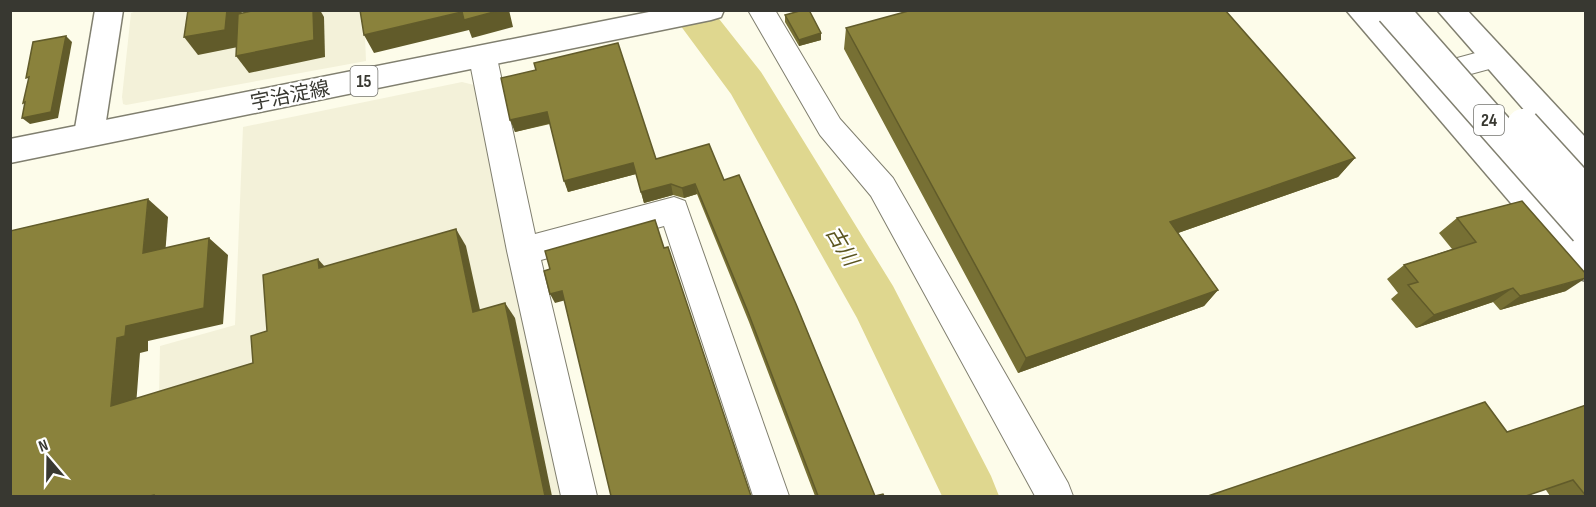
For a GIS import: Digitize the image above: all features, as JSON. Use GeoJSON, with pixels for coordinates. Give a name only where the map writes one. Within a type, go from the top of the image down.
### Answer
{"type":"FeatureCollection","features":[{"type":"Feature","properties":{"kind":"main road"},"geometry":{"type":"LineString","coordinates":[[89,134],[109,10]]}},
{"type":"Feature","properties":{"kind":"main road","name":"宇治淀線"},"geometry":{"type":"LineString","coordinates":[[10,151],[483,58],[711,10]]}},
{"type":"Feature","properties":{"kind":"main road"},"geometry":{"type":"LineString","coordinates":[[1359,10],[1586,267]]}},
{"type":"Feature","properties":{"kind":"main road","name":"24"},"geometry":{"type":"LineString","coordinates":[[1392,10],[1586,230]]}},
{"type":"Feature","properties":{"kind":"main road","name":"24"},"geometry":{"type":"LineString","coordinates":[[1419,10],[1586,194]]}},
{"type":"Feature","properties":{"kind":"main road"},"geometry":{"type":"LineString","coordinates":[[1449,10],[1581,155]]}},
{"type":"Feature","properties":{"kind":"street"},"geometry":{"type":"LineString","coordinates":[[761,10],[830,127],[882,187],[1055,496]]}},
{"type":"Feature","properties":{"kind":"street"},"geometry":{"type":"LineString","coordinates":[[483,58],[523,251],[579,496]]}},
{"type":"Feature","properties":{"kind":"street"},"geometry":{"type":"LineString","coordinates":[[1419,78],[1494,58]]}},
{"type":"Feature","properties":{"kind":"street"},"geometry":{"type":"LineString","coordinates":[[1508,178],[1581,155]]}},
{"type":"Feature","properties":{"kind":"street"},"geometry":{"type":"LineString","coordinates":[[523,251],[674,210],[771,496]]}},
{"type":"Feature","properties":{"kind":"shaded area"},"geometry":{"type":"Polygon","coordinates":[[[139,10],[364,11],[366,61],[126,105],[123,104],[122,97],[131,13],[139,10]]]}},
{"type":"Feature","properties":{"kind":"shaded area"},"geometry":{"type":"Polygon","coordinates":[[[462,82],[478,86],[530,344],[564,496],[157,496],[160,346],[235,325],[243,127],[462,82]]]}},
{"type":"Feature","properties":{"kind":"building"},"geometry":{"type":"Polygon","coordinates":[[[188,10],[227,10],[225,30],[184,37],[188,10]]]}},
{"type":"Feature","properties":{"kind":"building"},"geometry":{"type":"Polygon","coordinates":[[[256,10],[313,10],[314,40],[236,56],[238,14],[256,10]]]}},
{"type":"Feature","properties":{"kind":"building"},"geometry":{"type":"Polygon","coordinates":[[[360,10],[501,10],[464,20],[462,12],[364,35],[360,10]]]}},
{"type":"Feature","properties":{"kind":"building"},"geometry":{"type":"Polygon","coordinates":[[[809,10],[821,33],[799,40],[785,15],[809,10]]]}},
{"type":"Feature","properties":{"kind":"building"},"geometry":{"type":"Polygon","coordinates":[[[912,10],[1225,10],[1355,158],[1170,222],[1218,290],[1026,358],[846,28],[912,10]]]}},
{"type":"Feature","properties":{"kind":"building"},"geometry":{"type":"Polygon","coordinates":[[[66,36],[51,112],[22,118],[33,42],[66,36]]]}},
{"type":"Feature","properties":{"kind":"building"},"geometry":{"type":"Polygon","coordinates":[[[618,43],[656,159],[709,144],[724,180],[739,175],[796,304],[875,496],[818,496],[748,312],[695,184],[682,188],[671,184],[641,192],[633,163],[564,181],[547,112],[510,120],[501,78],[536,70],[534,63],[618,43]]]}},
{"type":"Feature","properties":{"kind":"building"},"geometry":{"type":"Polygon","coordinates":[[[148,199],[143,253],[209,238],[204,308],[126,326],[125,336],[117,338],[111,406],[253,363],[251,336],[267,331],[263,275],[318,259],[319,268],[456,229],[473,312],[505,303],[545,496],[10,496],[10,231],[148,199]]]}},
{"type":"Feature","properties":{"kind":"building"},"geometry":{"type":"Polygon","coordinates":[[[1522,201],[1586,274],[1586,278],[1520,296],[1513,288],[1434,315],[1408,285],[1418,282],[1404,265],[1476,242],[1457,218],[1522,201]]]}},
{"type":"Feature","properties":{"kind":"building"},"geometry":{"type":"Polygon","coordinates":[[[655,220],[664,248],[668,247],[751,496],[611,496],[562,291],[550,294],[544,271],[550,269],[545,251],[655,220]]]}},
{"type":"Feature","properties":{"kind":"building"},"geometry":{"type":"Polygon","coordinates":[[[1485,402],[1507,432],[1586,405],[1586,496],[1573,480],[1526,496],[1208,496],[1485,402]]]}},
{"type":"Feature","properties":{"kind":"waterway","name":"古川"},"geometry":{"type":"LineString","coordinates":[[689,10],[746,83],[875,302],[971,496]]}}]}
